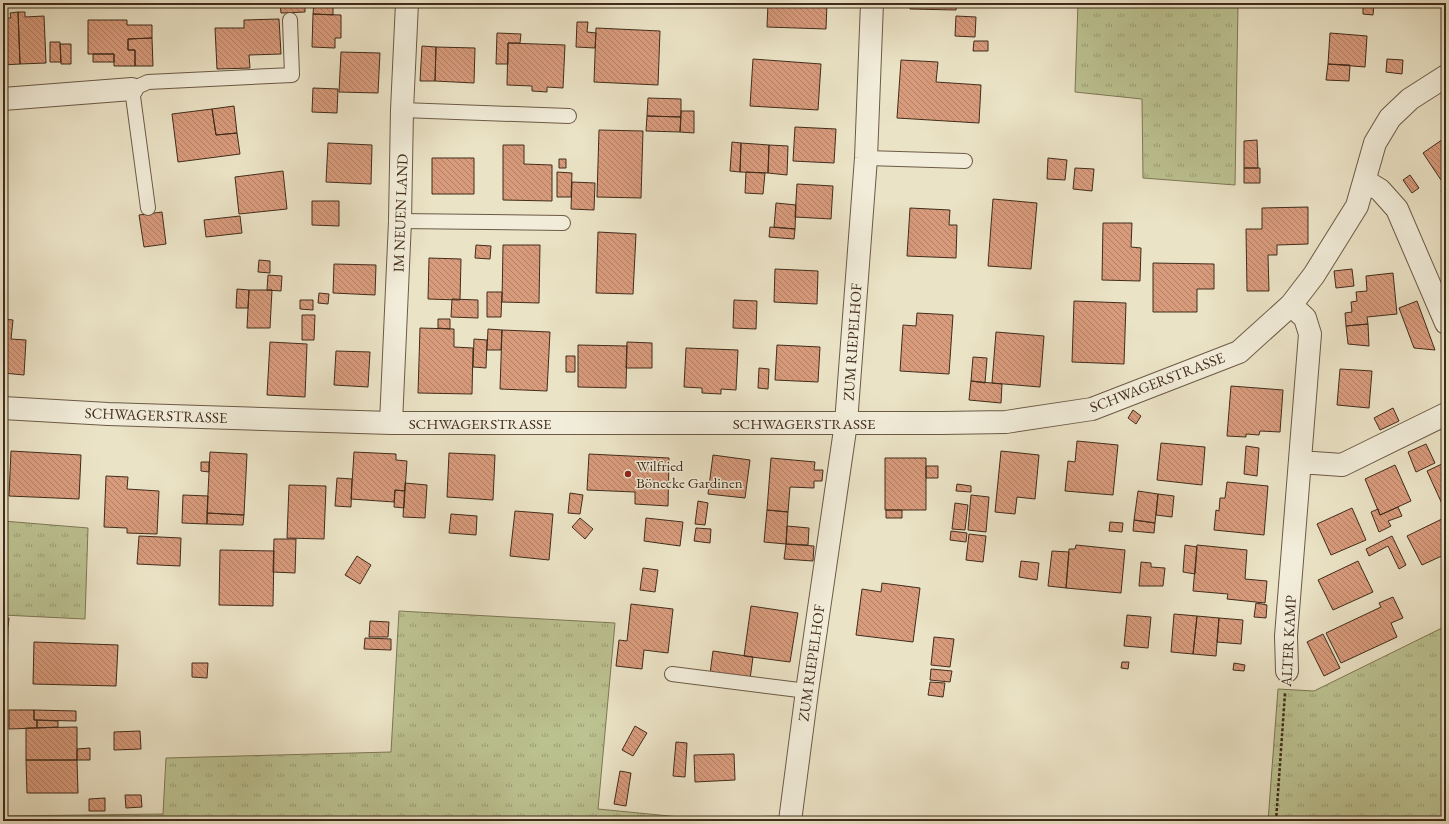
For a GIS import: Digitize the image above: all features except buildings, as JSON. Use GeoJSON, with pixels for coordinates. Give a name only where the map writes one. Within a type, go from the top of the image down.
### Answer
{"type":"FeatureCollection","features":[{"type":"Feature","properties":{"kind":"street","name":"IM NEUEN LAND"},"geometry":{"type":"LineString","coordinates":[[391,423],[400,221],[402,110],[407,3]]}},
{"type":"Feature","properties":{"kind":"street","name":"ZUM RIEPELHOF"},"geometry":{"type":"LineString","coordinates":[[790,821],[807,691],[846,423],[866,158],[872,3]]}},
{"type":"Feature","properties":{"kind":"street","name":"SCHWAGERSTRASSE"},"geometry":{"type":"LineString","coordinates":[[3,408],[108,414],[391,423],[1006,422],[1092,409],[1239,352],[1291,305],[1314,275],[1357,206],[1375,143],[1390,118],[1410,99],[1444,77]]}},
{"type":"Feature","properties":{"kind":"street"},"geometry":{"type":"LineString","coordinates":[[3,99],[132,89]]}},
{"type":"Feature","properties":{"kind":"street"},"geometry":{"type":"LineString","coordinates":[[1365,181],[1380,190],[1397,209],[1446,323]]}},
{"type":"Feature","properties":{"kind":"street","name":"ALTER KAMP"},"geometry":{"type":"LineString","coordinates":[[1287,671],[1286,636],[1310,334],[1305,318],[1291,305]]}},
{"type":"Feature","properties":{"kind":"street"},"geometry":{"type":"LineString","coordinates":[[1300,462],[1342,465],[1446,414]]}},
{"type":"Feature","properties":{"kind":"lane"},"geometry":{"type":"LineString","coordinates":[[148,208],[132,89],[148,82],[292,75],[290,20]]}},
{"type":"Feature","properties":{"kind":"lane"},"geometry":{"type":"LineString","coordinates":[[402,110],[568,116]]}},
{"type":"Feature","properties":{"kind":"lane"},"geometry":{"type":"LineString","coordinates":[[866,158],[965,161]]}},
{"type":"Feature","properties":{"kind":"lane"},"geometry":{"type":"LineString","coordinates":[[400,221],[563,223]]}},
{"type":"Feature","properties":{"kind":"lane"},"geometry":{"type":"LineString","coordinates":[[672,674],[807,691]]}},
{"type":"Feature","properties":{"kind":"path","name":"ALTER KAMP"},"geometry":{"type":"LineString","coordinates":[[1276,821],[1287,671]]}},
{"type":"Feature","properties":{"kind":"green space"},"geometry":{"type":"Polygon","coordinates":[[[1078,3],[1238,3],[1235,185],[1143,178],[1142,99],[1075,92],[1078,3]]]}},
{"type":"Feature","properties":{"kind":"green space"},"geometry":{"type":"Polygon","coordinates":[[[1446,3],[1446,51],[1442,41],[1446,3]]]}},
{"type":"Feature","properties":{"kind":"green space"},"geometry":{"type":"Polygon","coordinates":[[[3,521],[88,528],[85,619],[3,615],[3,521]]]}},
{"type":"Feature","properties":{"kind":"green space"},"geometry":{"type":"Polygon","coordinates":[[[399,611],[615,623],[598,809],[690,818],[784,816],[799,821],[3,821],[3,816],[163,814],[166,758],[391,752],[399,611]]]}},
{"type":"Feature","properties":{"kind":"green space"},"geometry":{"type":"Polygon","coordinates":[[[1446,626],[1446,821],[1268,821],[1278,689],[1314,691],[1446,626]]]}},
{"type":"Feature","properties":{"kind":"place","name":"Wilfried Bönecke Gardinen"},"geometry":{"type":"Point","coordinates":[628,474]}}]}
